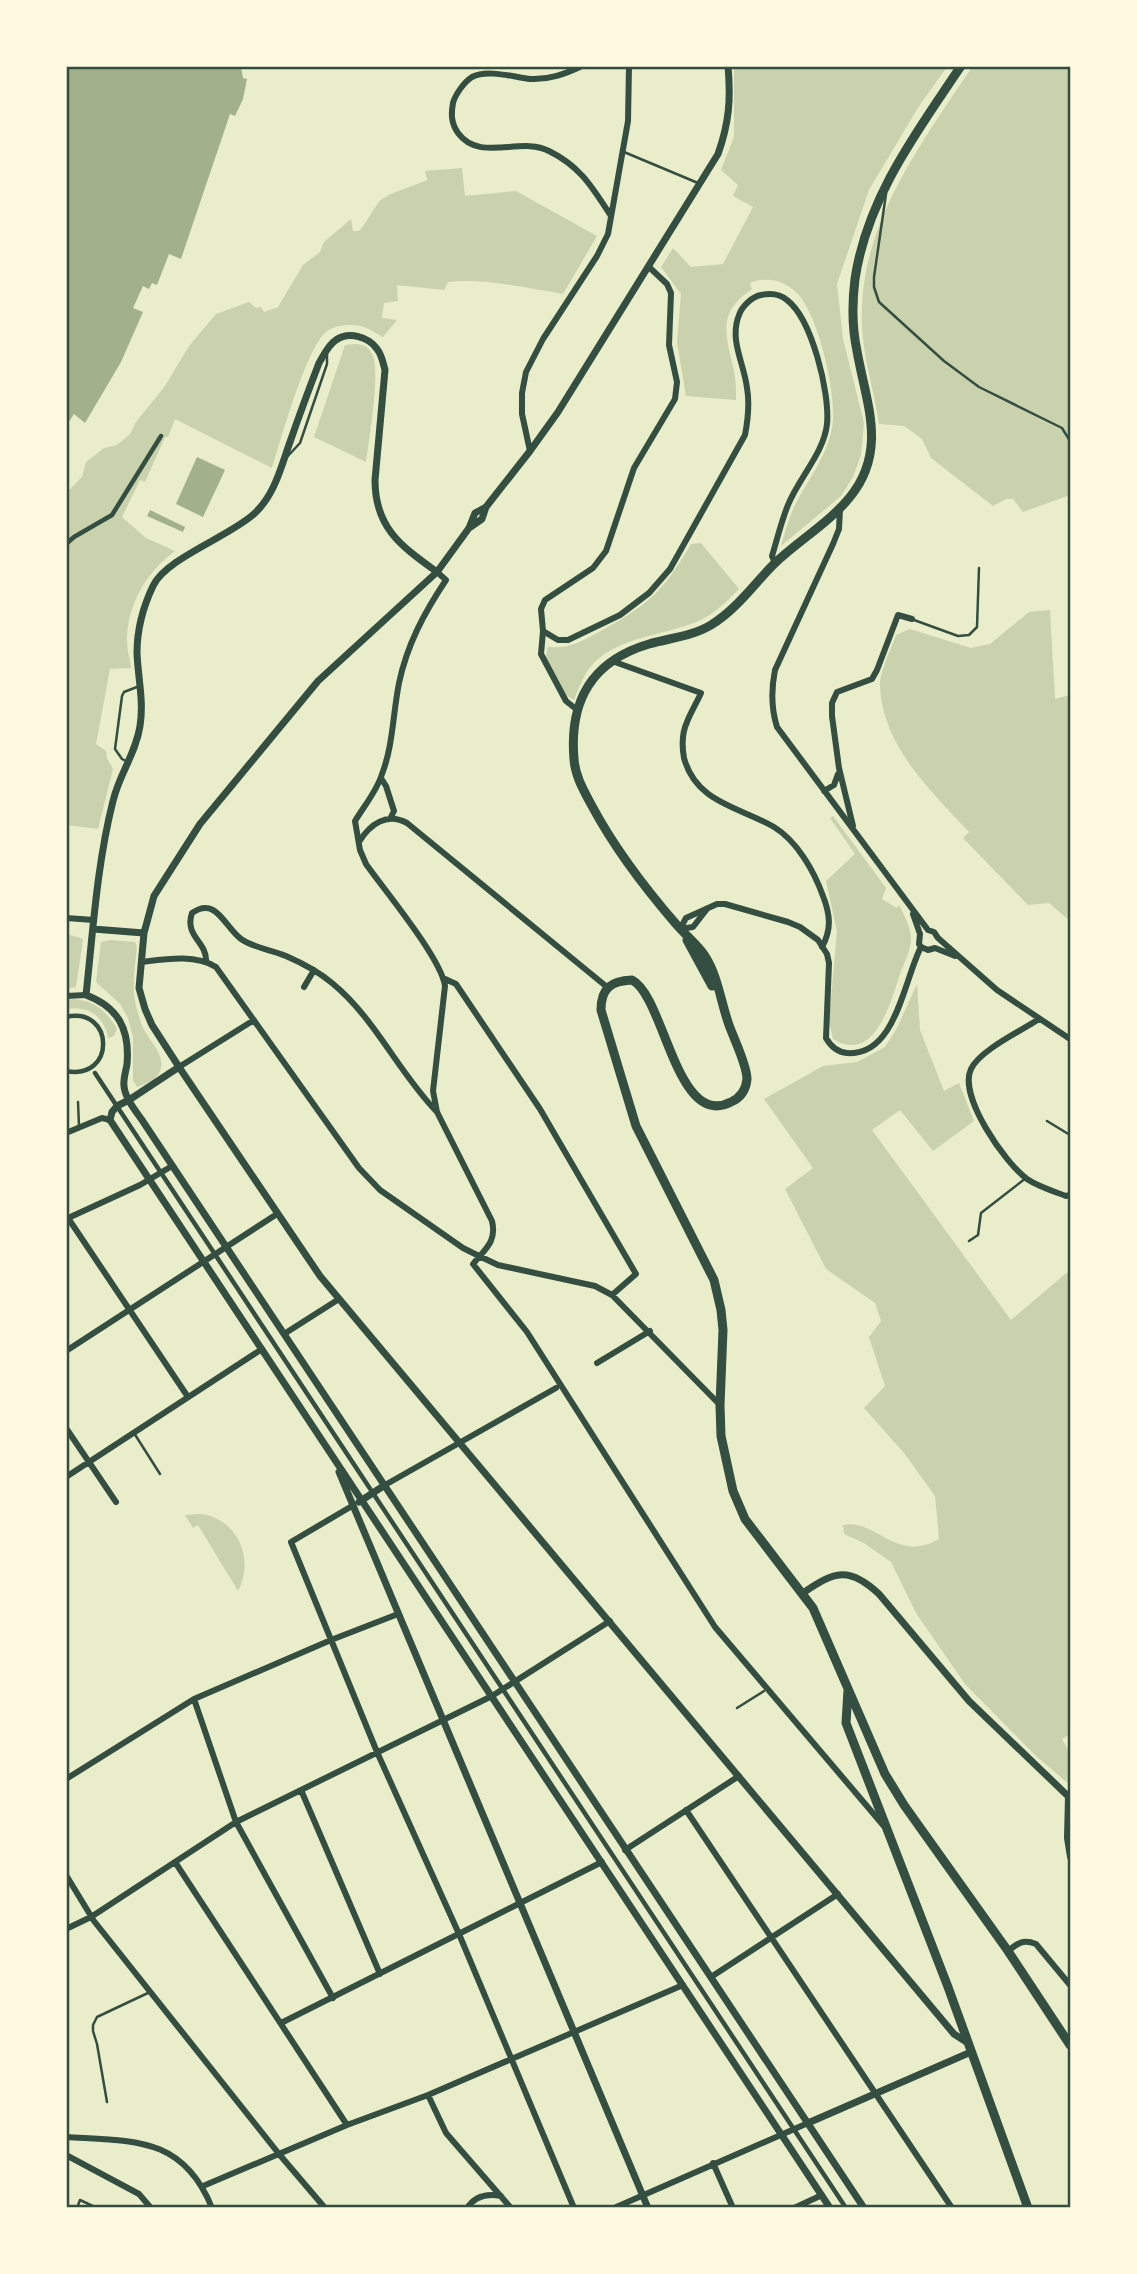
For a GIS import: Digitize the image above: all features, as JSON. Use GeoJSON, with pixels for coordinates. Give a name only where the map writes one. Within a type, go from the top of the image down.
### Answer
{"type":"FeatureCollection","features":[{"type":"Feature","properties":{"kind":"main road"},"geometry":{"type":"LineString","coordinates":[[961,66],[905,149],[872,213],[864,237],[853,299],[856,349],[870,413],[872,445],[863,475],[840,507],[775,563],[727,613],[712,624],[690,634],[631,650],[611,660],[596,674],[573,707],[574,759],[579,781],[623,859],[698,947],[711,967],[747,1075],[744,1091],[736,1099],[720,1106],[712,1106],[698,1099],[690,1089],[661,1032],[651,1003],[638,983],[619,980],[607,987],[601,1010],[636,1126],[714,1280],[723,1330],[721,1436],[733,1491],[745,1520],[803,1593],[822,1627],[884,1774],[1070,2045]]}},
{"type":"Feature","properties":{"kind":"main road"},"geometry":{"type":"LineString","coordinates":[[848,1688],[846,1723],[1028,2207]]}},
{"type":"Feature","properties":{"kind":"main road"},"geometry":{"type":"LineString","coordinates":[[846,1723],[852,1715],[861,1718]]}},
{"type":"Feature","properties":{"kind":"street"},"geometry":{"type":"LineString","coordinates":[[582,66],[555,77],[531,79],[496,74],[472,77],[455,95],[450,115],[455,130],[463,140],[479,148],[522,146],[545,149],[570,163],[585,176],[611,216]]}},
{"type":"Feature","properties":{"kind":"street"},"geometry":{"type":"LineString","coordinates":[[530,451],[522,414],[526,372],[543,339],[597,256],[608,234],[628,121],[629,66]]}},
{"type":"Feature","properties":{"kind":"street"},"geometry":{"type":"LineString","coordinates":[[614,2207],[782,2135],[970,2048],[954,2034],[338,1299],[303,1253],[152,1025],[139,988],[144,933],[154,897],[200,824],[318,681],[437,572],[469,528],[475,513],[485,508],[530,451],[649,267],[718,154],[727,129],[730,100],[727,66]]}},
{"type":"Feature","properties":{"kind":"street"},"geometry":{"type":"LineString","coordinates":[[573,707],[541,654],[541,609],[545,600],[593,568],[606,551],[634,468],[675,399],[677,383],[669,345],[671,293],[667,284],[649,267]]}},
{"type":"Feature","properties":{"kind":"street"},"geometry":{"type":"LineString","coordinates":[[543,631],[558,640],[568,640],[620,615],[649,593],[670,569],[745,435],[749,410],[748,388],[734,338],[737,319],[741,309],[758,295],[773,294],[786,299],[796,311],[817,352],[825,390],[827,425],[815,458],[788,505],[772,556],[775,563]]}},
{"type":"Feature","properties":{"kind":"street"},"geometry":{"type":"LineString","coordinates":[[86,995],[113,798],[139,730],[141,687],[138,636],[142,612],[154,583],[178,561],[238,526],[256,512],[274,487],[319,363],[327,348],[344,336],[355,336],[376,346],[385,370],[375,481],[379,514],[392,536],[446,580],[418,625],[410,644],[399,684],[389,748],[381,778],[355,821],[366,864],[440,968],[443,978],[433,1091],[437,1112],[492,1221],[495,1233],[473,1265],[527,1332],[715,1627],[884,1826]]}},
{"type":"Feature","properties":{"kind":"street"},"geometry":{"type":"LineString","coordinates":[[66,544],[112,515],[160,436]]}},
{"type":"Feature","properties":{"kind":"street"},"geometry":{"type":"LineString","coordinates":[[840,507],[839,529],[775,670],[771,688],[772,713],[777,727],[928,930],[934,932],[992,985],[1070,1039]]}},
{"type":"Feature","properties":{"kind":"street"},"geometry":{"type":"LineString","coordinates":[[855,831],[839,768],[832,703],[837,692],[872,678],[898,615],[912,619]]}},
{"type":"Feature","properties":{"kind":"street"},"geometry":{"type":"LineString","coordinates":[[611,660],[701,692],[686,723],[682,748],[687,770],[695,783],[708,794],[774,827],[799,851],[821,890],[829,911],[829,935],[822,947]]}},
{"type":"Feature","properties":{"kind":"street"},"geometry":{"type":"LineString","coordinates":[[824,791],[834,785],[839,768]]}},
{"type":"Feature","properties":{"kind":"street"},"geometry":{"type":"LineString","coordinates":[[381,778],[394,811],[391,817]]}},
{"type":"Feature","properties":{"kind":"street"},"geometry":{"type":"LineString","coordinates":[[830,798],[844,794]]}},
{"type":"Feature","properties":{"kind":"street"},"geometry":{"type":"LineString","coordinates":[[359,842],[375,823],[391,817],[407,823],[607,987]]}},
{"type":"Feature","properties":{"kind":"street"},"geometry":{"type":"LineString","coordinates":[[680,929],[686,918],[725,904],[788,922],[810,933],[822,947],[829,963],[826,1038],[835,1049],[854,1053],[872,1046],[888,1029],[921,947]]}},
{"type":"Feature","properties":{"kind":"street"},"geometry":{"type":"LineString","coordinates":[[206,961],[206,953],[193,935],[189,921],[192,913],[203,906],[220,915],[243,940],[314,970],[346,995],[437,1112]]}},
{"type":"Feature","properties":{"kind":"street"},"geometry":{"type":"LineString","coordinates":[[911,909],[920,934],[918,941],[921,947],[928,950],[935,948],[966,962]]}},
{"type":"Feature","properties":{"kind":"street"},"geometry":{"type":"LineString","coordinates":[[66,918],[144,933]]}},
{"type":"Feature","properties":{"kind":"street"},"geometry":{"type":"LineString","coordinates":[[920,934],[928,930]]}},
{"type":"Feature","properties":{"kind":"street"},"geometry":{"type":"LineString","coordinates":[[935,948],[938,938]]}},
{"type":"Feature","properties":{"kind":"street"},"geometry":{"type":"LineString","coordinates":[[142,962],[169,958],[206,961],[216,967],[359,1168],[380,1190],[463,1248],[498,1265],[595,1286],[612,1294],[720,1405]]}},
{"type":"Feature","properties":{"kind":"street"},"geometry":{"type":"LineString","coordinates":[[304,987],[314,970]]}},
{"type":"Feature","properties":{"kind":"street"},"geometry":{"type":"LineString","coordinates":[[443,978],[456,984],[540,1109],[636,1274],[612,1294]]}},
{"type":"Feature","properties":{"kind":"street"},"geometry":{"type":"LineString","coordinates":[[66,996],[86,995],[116,1013],[123,1027],[127,1048],[124,1086],[129,1100],[864,2207]]}},
{"type":"Feature","properties":{"kind":"street"},"geometry":{"type":"LineString","coordinates":[[66,1017],[78,1015],[92,1020],[100,1029],[104,1045],[99,1060],[91,1068],[79,1072],[66,1071]]}},
{"type":"Feature","properties":{"kind":"street"},"geometry":{"type":"LineString","coordinates":[[1039,1019],[977,1059],[970,1071],[968,1082],[990,1137],[1026,1178],[1055,1192],[1070,1195]]}},
{"type":"Feature","properties":{"kind":"street"},"geometry":{"type":"LineString","coordinates":[[110,1120],[117,1106],[254,1020]]}},
{"type":"Feature","properties":{"kind":"street"},"geometry":{"type":"LineString","coordinates":[[95,1073],[846,2207]]}},
{"type":"Feature","properties":{"kind":"street"},"geometry":{"type":"LineString","coordinates":[[66,1133],[102,1118],[110,1120],[830,2207]]}},
{"type":"Feature","properties":{"kind":"street"},"geometry":{"type":"LineString","coordinates":[[172,1166],[150,1180],[67,1218],[188,1397]]}},
{"type":"Feature","properties":{"kind":"street"},"geometry":{"type":"LineString","coordinates":[[66,1351],[276,1213]]}},
{"type":"Feature","properties":{"kind":"street"},"geometry":{"type":"LineString","coordinates":[[284,1334],[338,1299]]}},
{"type":"Feature","properties":{"kind":"street"},"geometry":{"type":"LineString","coordinates":[[597,1363],[650,1331]]}},
{"type":"Feature","properties":{"kind":"street"},"geometry":{"type":"LineString","coordinates":[[66,1477],[262,1349]]}},
{"type":"Feature","properties":{"kind":"street"},"geometry":{"type":"LineString","coordinates":[[556,1388],[291,1542],[377,1752],[459,1934],[574,2207]]}},
{"type":"Feature","properties":{"kind":"street"},"geometry":{"type":"LineString","coordinates":[[66,1428],[116,1502]]}},
{"type":"Feature","properties":{"kind":"street"},"geometry":{"type":"LineString","coordinates":[[334,1461],[648,2207]]}},
{"type":"Feature","properties":{"kind":"street"},"geometry":{"type":"LineString","coordinates":[[803,1593],[839,1574],[856,1576],[879,1594],[969,1701],[1069,1797],[1067,1838],[1070,1857]]}},
{"type":"Feature","properties":{"kind":"street"},"geometry":{"type":"LineString","coordinates":[[66,1779],[194,1699],[398,1614]]}},
{"type":"Feature","properties":{"kind":"street"},"geometry":{"type":"LineString","coordinates":[[66,1929],[91,1917],[236,1822],[492,1696],[610,1621]]}},
{"type":"Feature","properties":{"kind":"street"},"geometry":{"type":"LineString","coordinates":[[194,1699],[236,1822],[333,1998]]}},
{"type":"Feature","properties":{"kind":"street"},"geometry":{"type":"LineString","coordinates":[[625,1850],[740,1776]]}},
{"type":"Feature","properties":{"kind":"street"},"geometry":{"type":"LineString","coordinates":[[301,1790],[380,1974]]}},
{"type":"Feature","properties":{"kind":"street"},"geometry":{"type":"LineString","coordinates":[[686,1810],[952,2207]]}},
{"type":"Feature","properties":{"kind":"street"},"geometry":{"type":"LineString","coordinates":[[175,1862],[348,2125]]}},
{"type":"Feature","properties":{"kind":"street"},"geometry":{"type":"LineString","coordinates":[[281,2023],[602,1862]]}},
{"type":"Feature","properties":{"kind":"street"},"geometry":{"type":"LineString","coordinates":[[66,1875],[91,1917],[279,2154],[325,2207]]}},
{"type":"Feature","properties":{"kind":"street"},"geometry":{"type":"LineString","coordinates":[[711,1977],[838,1894]]}},
{"type":"Feature","properties":{"kind":"street"},"geometry":{"type":"LineString","coordinates":[[1008,1951],[1020,1941],[1036,1944],[1070,1985]]}},
{"type":"Feature","properties":{"kind":"street"},"geometry":{"type":"LineString","coordinates":[[203,2186],[348,2125],[428,2095],[683,1985]]}},
{"type":"Feature","properties":{"kind":"street"},"geometry":{"type":"LineString","coordinates":[[428,2095],[446,2133],[510,2207]]}},
{"type":"Feature","properties":{"kind":"street"},"geometry":{"type":"LineString","coordinates":[[66,2137],[158,2147],[184,2163],[203,2186],[212,2207]]}},
{"type":"Feature","properties":{"kind":"street"},"geometry":{"type":"LineString","coordinates":[[66,2155],[139,2194],[151,2207]]}},
{"type":"Feature","properties":{"kind":"street"},"geometry":{"type":"LineString","coordinates":[[713,2163],[733,2207]]}},
{"type":"Feature","properties":{"kind":"street"},"geometry":{"type":"LineString","coordinates":[[467,2207],[471,2201],[486,2194],[501,2196]]}},
{"type":"Feature","properties":{"kind":"street"},"geometry":{"type":"LineString","coordinates":[[794,2207],[822,2195]]}},
{"type":"Feature","properties":{"kind":"lane"},"geometry":{"type":"LineString","coordinates":[[624,152],[701,184]]}},
{"type":"Feature","properties":{"kind":"lane"},"geometry":{"type":"LineString","coordinates":[[887,184],[874,277],[879,302],[909,331],[979,387],[1062,428],[1070,441]]}},
{"type":"Feature","properties":{"kind":"lane"},"geometry":{"type":"LineString","coordinates":[[912,619],[958,636],[969,635],[977,627],[979,568]]}},
{"type":"Feature","properties":{"kind":"lane"},"geometry":{"type":"LineString","coordinates":[[129,762],[122,759],[115,749],[122,696],[124,692],[141,687]]}},
{"type":"Feature","properties":{"kind":"lane"},"geometry":{"type":"LineString","coordinates":[[78,1102],[79,1127]]}},
{"type":"Feature","properties":{"kind":"lane"},"geometry":{"type":"LineString","coordinates":[[1048,1121],[1070,1135]]}},
{"type":"Feature","properties":{"kind":"lane"},"geometry":{"type":"LineString","coordinates":[[969,1241],[978,1235],[981,1213],[1026,1178]]}},
{"type":"Feature","properties":{"kind":"lane"},"geometry":{"type":"LineString","coordinates":[[134,1433],[160,1474]]}},
{"type":"Feature","properties":{"kind":"lane"},"geometry":{"type":"LineString","coordinates":[[737,1708],[764,1691]]}},
{"type":"Feature","properties":{"kind":"lane"},"geometry":{"type":"LineString","coordinates":[[107,2102],[93,2031],[94,2021],[97,2017],[150,1992]]}},
{"type":"Feature","properties":{"kind":"lane"},"geometry":{"type":"LineString","coordinates":[[77,2207],[80,2200],[97,2207]]}},
{"type":"Feature","properties":{"kind":"shaded area"},"geometry":{"type":"Polygon","coordinates":[[[67,66],[241,67],[243,78],[247,79],[243,99],[235,116],[230,114],[181,259],[169,254],[157,285],[152,283],[149,289],[143,286],[133,308],[143,312],[121,362],[85,423],[74,414],[67,425],[67,66]]]}},
{"type":"Feature","properties":{"kind":"shaded area"},"geometry":{"type":"Polygon","coordinates":[[[734,67],[947,67],[919,106],[869,190],[837,284],[843,339],[864,423],[861,455],[853,477],[841,496],[781,546],[793,510],[822,458],[832,428],[829,378],[813,320],[798,294],[787,285],[769,280],[750,283],[752,289],[734,306],[727,324],[736,400],[686,396],[677,342],[681,294],[661,267],[673,248],[691,267],[723,264],[753,207],[733,196],[738,185],[721,170],[734,137],[734,67]]]}},
{"type":"Feature","properties":{"kind":"shaded area"},"geometry":{"type":"Polygon","coordinates":[[[972,67],[1070,67],[1070,495],[1023,512],[1013,499],[1006,499],[993,506],[931,458],[922,439],[904,426],[879,424],[863,339],[862,301],[868,264],[878,229],[910,162],[972,67]]]}},
{"type":"Feature","properties":{"kind":"shaded area"},"geometry":{"type":"Polygon","coordinates":[[[462,168],[465,196],[516,191],[597,236],[563,294],[476,281],[448,282],[444,290],[397,285],[398,301],[384,303],[382,318],[397,320],[383,337],[364,327],[350,325],[330,329],[319,341],[295,395],[272,468],[175,419],[145,482],[140,480],[122,517],[146,538],[175,551],[156,568],[135,602],[127,640],[131,668],[110,669],[96,744],[106,751],[113,769],[98,829],[67,825],[67,492],[82,477],[86,462],[104,448],[117,445],[130,434],[136,422],[165,386],[189,346],[216,314],[249,302],[256,308],[261,307],[264,312],[278,307],[303,265],[320,252],[324,242],[351,219],[353,231],[359,231],[383,199],[427,180],[425,171],[462,168]]]}},
{"type":"Feature","properties":{"kind":"shaded area"},"geometry":{"type":"Polygon","coordinates":[[[354,344],[369,349],[374,362],[374,406],[366,462],[314,437],[345,345],[354,344]]]}},
{"type":"Feature","properties":{"kind":"shaded area"},"geometry":{"type":"Polygon","coordinates":[[[197,457],[225,470],[203,517],[176,504],[197,457]]]}},
{"type":"Feature","properties":{"kind":"shaded area"},"geometry":{"type":"Polygon","coordinates":[[[150,510],[185,527],[183,532],[147,516],[150,510]]]}},
{"type":"Feature","properties":{"kind":"shaded area"},"geometry":{"type":"Polygon","coordinates":[[[701,543],[739,589],[719,608],[702,619],[638,639],[610,651],[588,670],[574,700],[563,693],[545,659],[548,647],[575,644],[630,614],[662,586],[691,544],[701,543]]]}},
{"type":"Feature","properties":{"kind":"shaded area"},"geometry":{"type":"Polygon","coordinates":[[[1050,610],[1055,699],[1070,695],[1070,921],[1049,903],[1028,905],[963,838],[969,832],[925,784],[899,748],[883,709],[880,687],[883,669],[896,635],[910,629],[971,648],[990,644],[1029,612],[1050,610]]]}},
{"type":"Feature","properties":{"kind":"shaded area"},"geometry":{"type":"Polygon","coordinates":[[[833,816],[886,888],[882,899],[897,908],[899,905],[911,937],[907,956],[886,1013],[870,1037],[860,1044],[848,1045],[833,1039],[829,1021],[837,931],[826,881],[855,854],[830,818],[833,816]]]}},
{"type":"Feature","properties":{"kind":"shaded area"},"geometry":{"type":"Polygon","coordinates":[[[66,934],[83,940],[76,987],[67,989],[66,934]]]}},
{"type":"Feature","properties":{"kind":"shaded area"},"geometry":{"type":"Polygon","coordinates":[[[101,942],[135,942],[135,1002],[143,1028],[158,1052],[161,1063],[160,1072],[155,1078],[137,1087],[133,1080],[133,1037],[128,1018],[120,1004],[96,982],[101,942]]]}},
{"type":"Feature","properties":{"kind":"shaded area"},"geometry":{"type":"Polygon","coordinates":[[[917,984],[920,1030],[944,1091],[959,1083],[974,1121],[933,1151],[900,1110],[872,1130],[1011,1320],[1070,1270],[1070,1734],[1062,1739],[1070,1753],[1070,1785],[1035,1755],[965,1684],[916,1613],[891,1562],[864,1543],[844,1534],[843,1525],[855,1525],[898,1544],[910,1546],[924,1545],[939,1539],[935,1496],[904,1453],[864,1408],[885,1386],[869,1337],[881,1321],[875,1303],[826,1269],[785,1189],[813,1168],[764,1099],[823,1066],[857,1062],[885,1047],[917,984]]]}},
{"type":"Feature","properties":{"kind":"shaded area"},"geometry":{"type":"Polygon","coordinates":[[[67,1000],[94,1004],[104,1012],[117,1029],[114,1036],[108,1038],[103,1024],[94,1014],[82,1009],[67,1009],[67,1000]]]}},
{"type":"Feature","properties":{"kind":"shaded area"},"geometry":{"type":"Polygon","coordinates":[[[200,1514],[224,1523],[240,1542],[245,1566],[238,1591],[198,1525],[193,1528],[185,1515],[200,1514]]]}}]}
